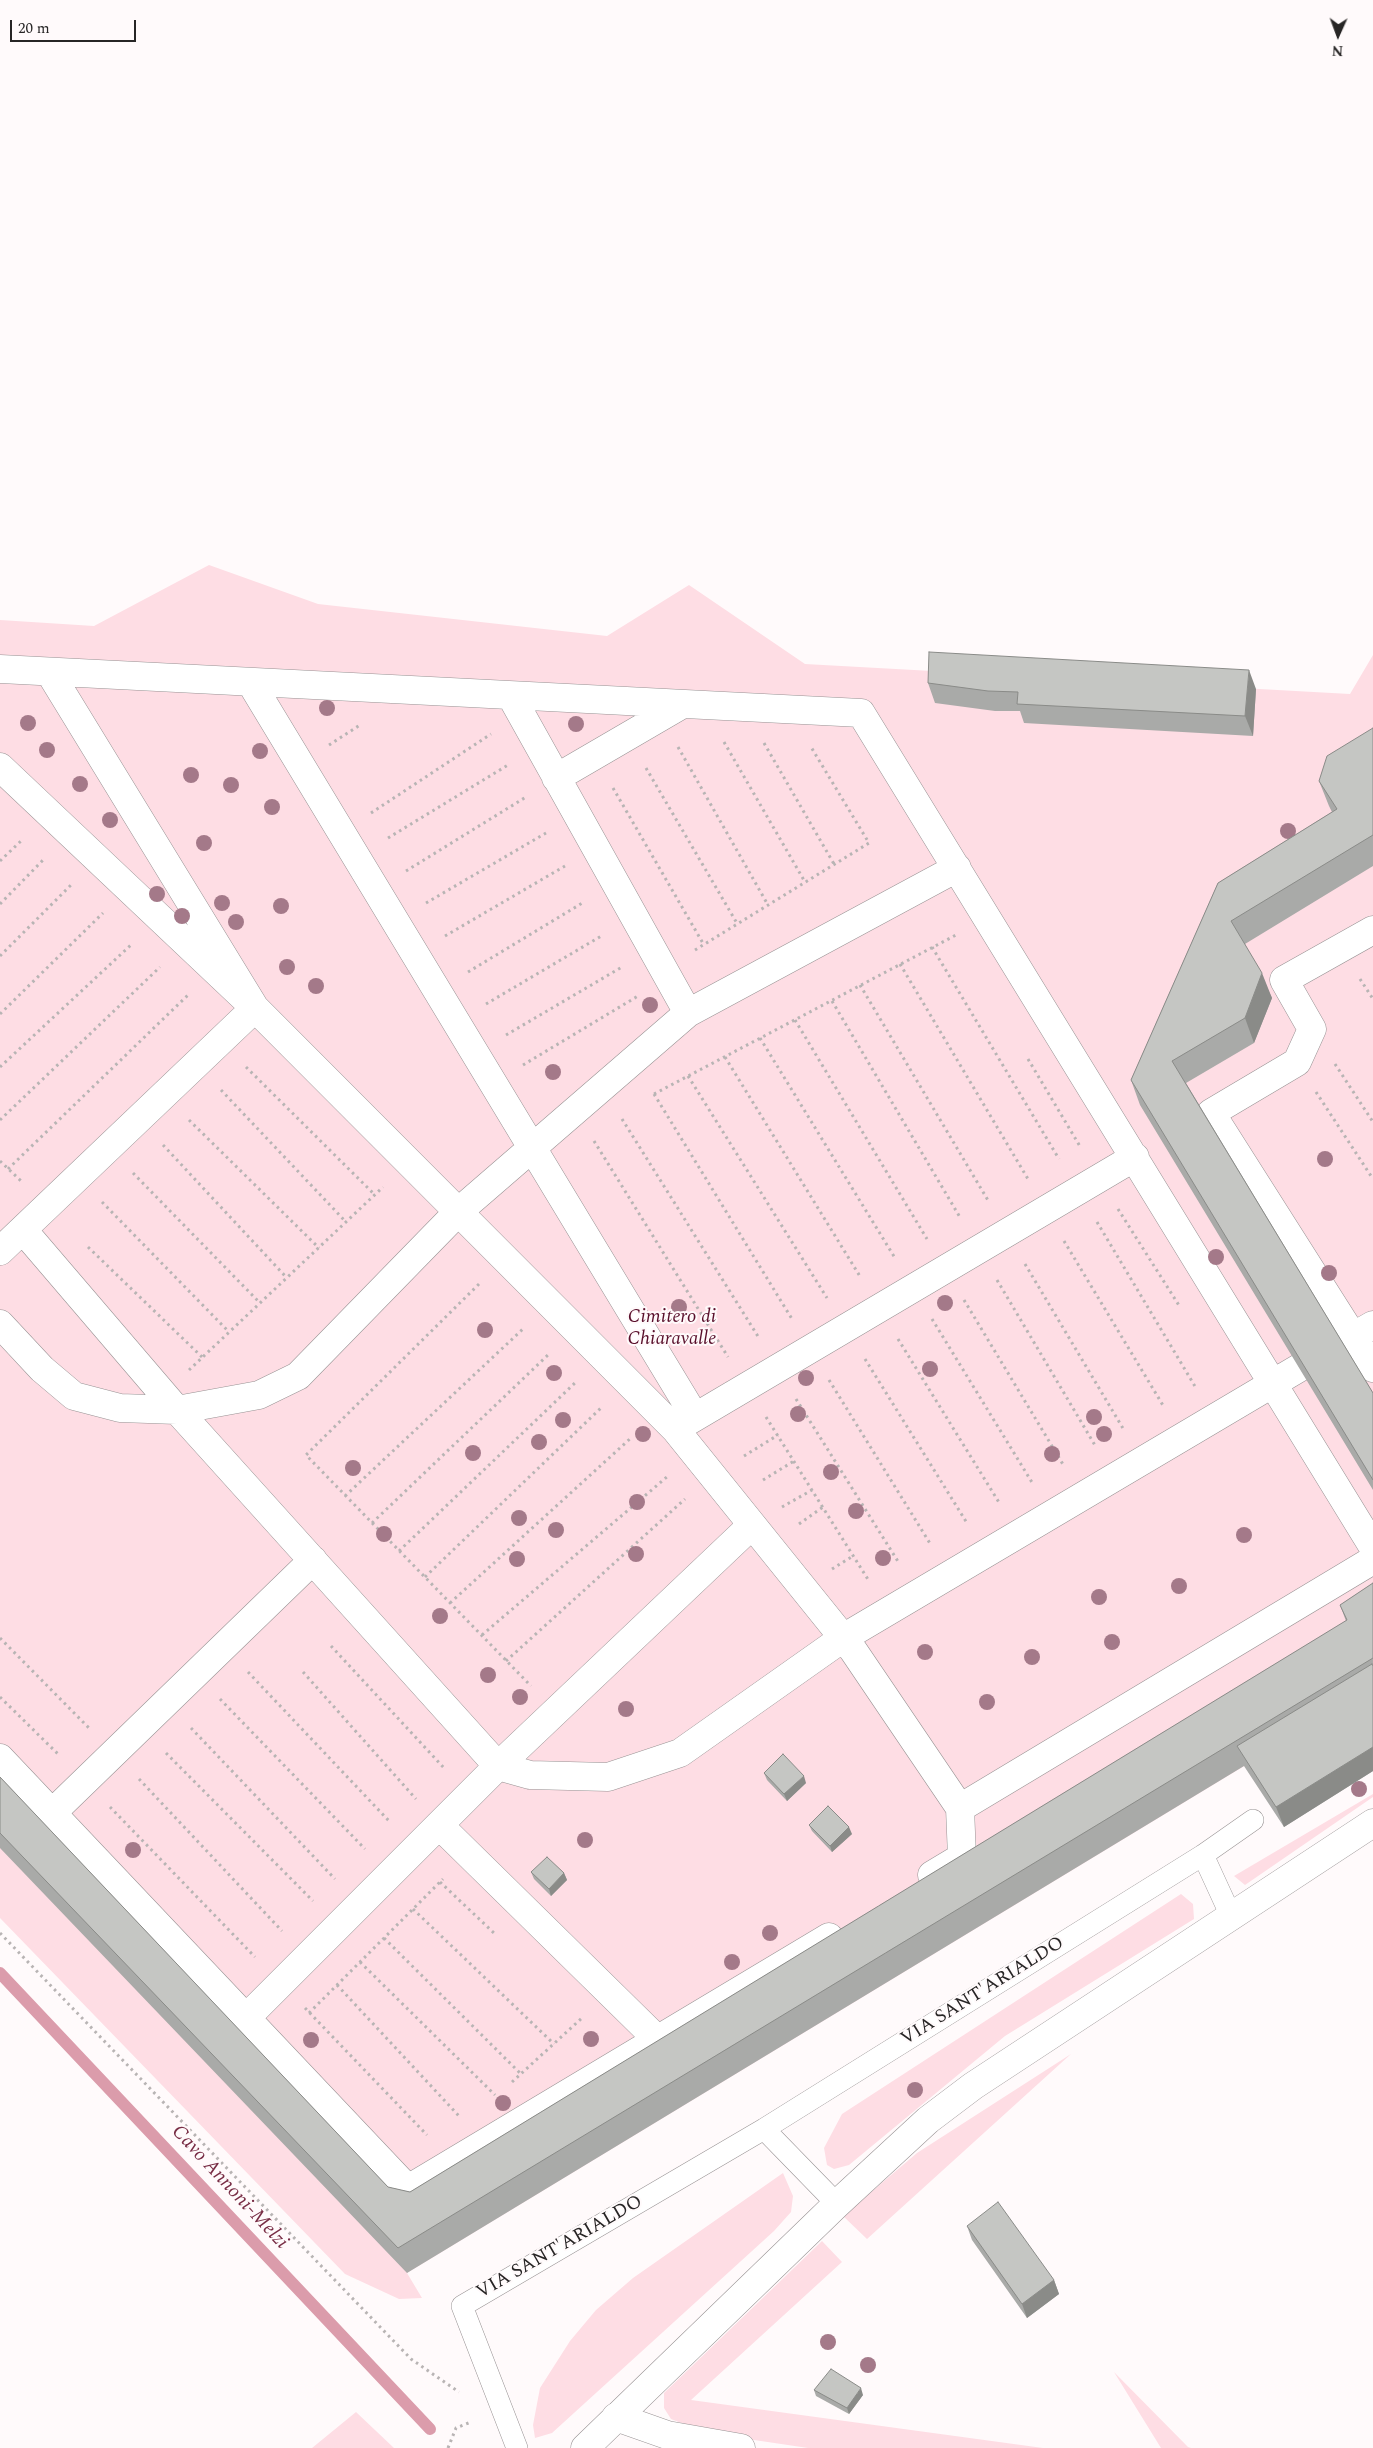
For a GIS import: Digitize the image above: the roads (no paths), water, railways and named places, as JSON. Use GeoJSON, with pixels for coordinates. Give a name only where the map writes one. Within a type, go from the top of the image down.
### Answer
{"type":"FeatureCollection","features":[{"type":"Feature","properties":{"kind":"street"},"geometry":{"type":"LineString","coordinates":[[0,669],[251,683],[516,705],[682,709],[744,708],[862,713],[1373,1547]]}},
{"type":"Feature","properties":{"kind":"street"},"geometry":{"type":"LineString","coordinates":[[50,673],[255,1008]]}},
{"type":"Feature","properties":{"kind":"street"},"geometry":{"type":"LineString","coordinates":[[251,683],[532,1148],[695,1454],[843,1638],[960,1808],[962,1857],[911,1888]]}},
{"type":"Feature","properties":{"kind":"street"},"geometry":{"type":"LineString","coordinates":[[516,705],[688,1013]]}},
{"type":"Feature","properties":{"kind":"street"},"geometry":{"type":"LineString","coordinates":[[556,778],[682,709]]}},
{"type":"Feature","properties":{"kind":"street"},"geometry":{"type":"LineString","coordinates":[[0,766],[255,1008],[628,1382],[676,1420]]}},
{"type":"Feature","properties":{"kind":"street"},"geometry":{"type":"LineString","coordinates":[[0,1324],[42,1368],[74,1396],[120,1408],[259,1395],[298,1376],[458,1212],[688,1013],[957,868]]}},
{"type":"Feature","properties":{"kind":"street"},"geometry":{"type":"LineString","coordinates":[[1373,930],[1284,980],[1312,1029],[1297,1062],[1211,1112],[1355,1336],[1373,1368]]}},
{"type":"Feature","properties":{"kind":"street"},"geometry":{"type":"LineString","coordinates":[[0,1251],[255,1008]]}},
{"type":"Feature","properties":{"kind":"street"},"geometry":{"type":"LineString","coordinates":[[676,1420],[1135,1157]]}},
{"type":"Feature","properties":{"kind":"street"},"geometry":{"type":"LineString","coordinates":[[22,1230],[170,1402],[498,1766],[530,1775],[608,1777],[680,1753],[843,1638],[1299,1368]]}},
{"type":"Feature","properties":{"kind":"street"},"geometry":{"type":"LineString","coordinates":[[246,2018],[498,1766],[752,1525]]}},
{"type":"Feature","properties":{"kind":"street"},"geometry":{"type":"LineString","coordinates":[[52,1813],[313,1560]]}},
{"type":"Feature","properties":{"kind":"street"},"geometry":{"type":"LineString","coordinates":[[960,1808],[1373,1560]]}},
{"type":"Feature","properties":{"kind":"street"},"geometry":{"type":"LineString","coordinates":[[0,1758],[408,2189],[852,1923]]}},
{"type":"Feature","properties":{"kind":"street"},"geometry":{"type":"LineString","coordinates":[[585,2448],[837,2204],[928,2120],[973,2086],[1373,1823]]}},
{"type":"Feature","properties":{"kind":"street"},"geometry":{"type":"LineString","coordinates":[[439,1826],[658,2040]]}},
{"type":"Feature","properties":{"kind":"street"},"geometry":{"type":"LineString","coordinates":[[616,2418],[667,2435],[741,2448]]}},
{"type":"Feature","properties":{"kind":"lane","name":"VIA SANT'ARIALDO"},"geometry":{"type":"LineString","coordinates":[[517,2448],[462,2306],[764,2129],[1203,1855],[1253,1820]]}},
{"type":"Feature","properties":{"kind":"lane"},"geometry":{"type":"LineString","coordinates":[[1203,1855],[1231,1916]]}},
{"type":"Feature","properties":{"kind":"lane"},"geometry":{"type":"LineString","coordinates":[[764,2129],[837,2204]]}},
{"type":"Feature","properties":{"kind":"waterway","name":"Cavo Annoni-Melzi"},"geometry":{"type":"LineString","coordinates":[[0,1973],[430,2429]]}},
{"type":"Feature","properties":{"kind":"park label","name":"Cimitero di Chiaravalle"},"geometry":{"type":"Point","coordinates":[672,1329]}}]}
